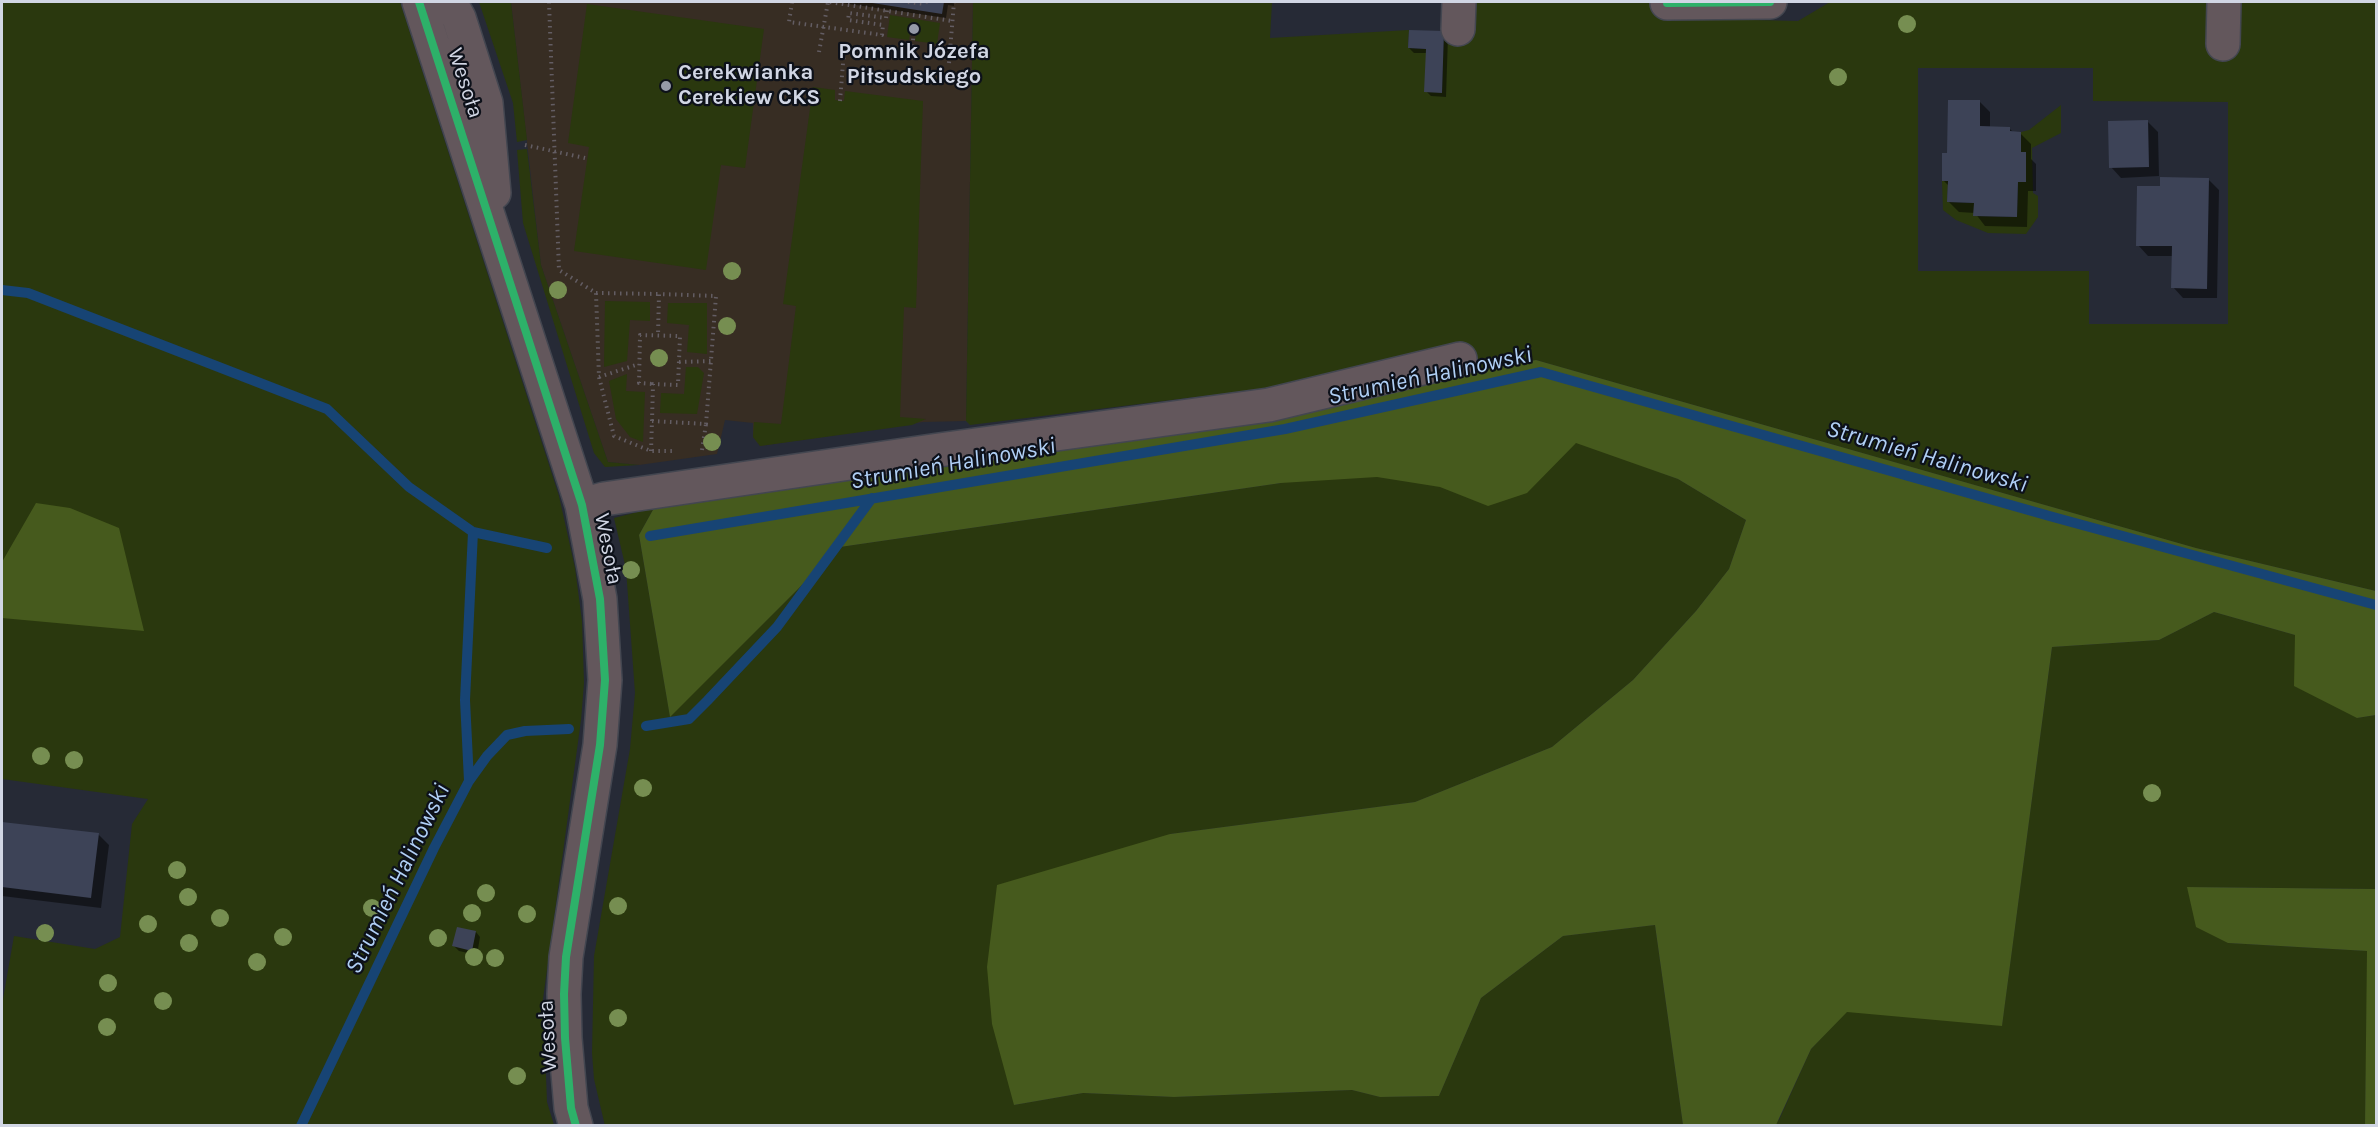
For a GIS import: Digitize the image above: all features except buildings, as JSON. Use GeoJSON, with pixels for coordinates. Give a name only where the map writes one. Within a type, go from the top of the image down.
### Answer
{"type":"FeatureCollection","features":[{"type":"Feature","properties":{"kind":"street","name":"Wesoła"},"geometry":{"type":"LineString","coordinates":[[419,2],[582,505],[600,599],[604,680],[600,745],[565,975],[565,1038],[571,1108],[576,1125]]}},
{"type":"Feature","properties":{"kind":"street"},"geometry":{"type":"LineString","coordinates":[[450,2],[459,18],[486,103],[496,240]]}},
{"type":"Feature","properties":{"kind":"street"},"geometry":{"type":"LineString","coordinates":[[1666,3],[1770,2]]}},
{"type":"Feature","properties":{"kind":"street"},"geometry":{"type":"LineString","coordinates":[[2223,44],[2224,2]]}},
{"type":"Feature","properties":{"kind":"street"},"geometry":{"type":"LineString","coordinates":[[582,505],[916,453],[1269,405],[1460,359]]}},
{"type":"Feature","properties":{"kind":"path"},"geometry":{"type":"LineString","coordinates":[[549,2],[559,270],[596,293],[716,296],[706,424],[701,452],[691,452]]}},
{"type":"Feature","properties":{"kind":"path"},"geometry":{"type":"LineString","coordinates":[[792,2],[789,22],[882,34],[883,25],[848,20],[849,13],[886,18],[887,10]]}},
{"type":"Feature","properties":{"kind":"path"},"geometry":{"type":"LineString","coordinates":[[819,52],[829,2],[952,21]]}},
{"type":"Feature","properties":{"kind":"path"},"geometry":{"type":"LineString","coordinates":[[908,2],[925,4],[926,2]]}},
{"type":"Feature","properties":{"kind":"path"},"geometry":{"type":"LineString","coordinates":[[950,63],[954,2]]}},
{"type":"Feature","properties":{"kind":"path"},"geometry":{"type":"LineString","coordinates":[[910,58],[914,31]]}},
{"type":"Feature","properties":{"kind":"path"},"geometry":{"type":"LineString","coordinates":[[840,101],[844,51]]}},
{"type":"Feature","properties":{"kind":"path"},"geometry":{"type":"LineString","coordinates":[[519,145],[530,144],[585,158]]}},
{"type":"Feature","properties":{"kind":"path"},"geometry":{"type":"LineString","coordinates":[[596,293],[599,377],[614,436],[651,451],[681,451]]}},
{"type":"Feature","properties":{"kind":"path"},"geometry":{"type":"LineString","coordinates":[[658,336],[659,294]]}},
{"type":"Feature","properties":{"kind":"path"},"geometry":{"type":"LineString","coordinates":[[640,334],[680,336],[679,362],[678,385],[639,383],[640,334]]}},
{"type":"Feature","properties":{"kind":"path"},"geometry":{"type":"LineString","coordinates":[[679,362],[712,361]]}},
{"type":"Feature","properties":{"kind":"path"},"geometry":{"type":"LineString","coordinates":[[599,377],[639,364]]}},
{"type":"Feature","properties":{"kind":"path"},"geometry":{"type":"LineString","coordinates":[[651,451],[653,384]]}},
{"type":"Feature","properties":{"kind":"path"},"geometry":{"type":"LineString","coordinates":[[652,421],[706,424]]}},
{"type":"Feature","properties":{"kind":"shaded area"},"geometry":{"type":"Polygon","coordinates":[[[511,2],[973,2],[966,421],[923,422],[760,446],[753,437],[753,423],[725,420],[717,454],[639,465],[608,462],[541,265],[511,2]]]}},
{"type":"Feature","properties":{"kind":"green space"},"geometry":{"type":"Polygon","coordinates":[[[2,2],[400,2],[559,496],[575,568],[582,621],[584,683],[543,999],[547,1102],[554,1125],[2,1125],[2,1005],[14,936],[95,949],[120,937],[132,824],[148,799],[2,779],[2,2]]]}},
{"type":"Feature","properties":{"kind":"green space"},"geometry":{"type":"Polygon","coordinates":[[[479,2],[511,2],[527,140],[517,142],[513,103],[479,2]]]}},
{"type":"Feature","properties":{"kind":"green space"},"geometry":{"type":"Polygon","coordinates":[[[973,2],[1272,2],[1270,38],[1409,30],[1408,48],[1426,49],[1442,92],[1444,31],[1471,2],[1664,2],[1664,18],[1798,21],[1830,2],[2376,2],[2376,591],[2196,548],[1536,360],[1467,372],[1458,342],[1284,386],[970,425],[966,421],[973,2]],[[1918,68],[1918,271],[2089,271],[2089,324],[2228,324],[2228,102],[2093,101],[2093,68],[1918,68]]]}},
{"type":"Feature","properties":{"kind":"green space","name":"Cerekwianka Cerekiew CKS"},"geometry":{"type":"Polygon","coordinates":[[[587,4],[764,29],[745,168],[721,165],[706,270],[574,251],[589,147],[568,143],[587,4]]]}},
{"type":"Feature","properties":{"kind":"green space"},"geometry":{"type":"Polygon","coordinates":[[[890,15],[940,23],[937,44],[915,41],[917,28],[911,27],[909,40],[887,37],[890,15]]]}},
{"type":"Feature","properties":{"kind":"green space"},"geometry":{"type":"Polygon","coordinates":[[[813,87],[835,90],[835,100],[844,101],[845,91],[923,101],[916,308],[904,307],[900,417],[926,419],[912,425],[760,446],[753,437],[754,422],[781,424],[796,306],[783,304],[813,87]]]}},
{"type":"Feature","properties":{"kind":"green space"},"geometry":{"type":"Polygon","coordinates":[[[2061,105],[2061,133],[2032,148],[2033,193],[2038,196],[2038,217],[2026,234],[1988,233],[1956,220],[1943,210],[1942,181],[1948,181],[1947,202],[1974,203],[1974,216],[2017,217],[2018,182],[2026,181],[2026,153],[2021,152],[2021,132],[2029,130],[2061,105]]]}},
{"type":"Feature","properties":{"kind":"green space"},"geometry":{"type":"Polygon","coordinates":[[[527,149],[541,265],[608,462],[639,465],[605,467],[594,453],[523,223],[517,150],[527,149]]]}},
{"type":"Feature","properties":{"kind":"green space"},"geometry":{"type":"Polygon","coordinates":[[[605,301],[650,302],[650,321],[630,320],[627,361],[604,367],[605,301]]]}},
{"type":"Feature","properties":{"kind":"green space"},"geometry":{"type":"Polygon","coordinates":[[[668,303],[707,303],[707,354],[687,352],[689,325],[667,323],[668,303]]]}},
{"type":"Feature","properties":{"kind":"green space"},"geometry":{"type":"Polygon","coordinates":[[[1536,360],[2196,548],[2376,591],[2376,715],[2357,718],[2294,686],[2295,635],[2214,612],[2159,640],[2052,647],[2002,1026],[1847,1012],[1811,1049],[1776,1125],[1683,1125],[1655,925],[1563,936],[1481,998],[1439,1096],[1380,1097],[1352,1090],[1174,1097],[1083,1093],[1014,1105],[992,1024],[987,967],[997,885],[1170,834],[1415,802],[1552,747],[1633,680],[1696,611],[1729,569],[1746,520],[1678,479],[1576,443],[1527,493],[1488,506],[1440,487],[1377,477],[1281,483],[840,547],[670,717],[639,535],[654,508],[1261,421],[1395,392],[1467,372],[1536,360]]]}},
{"type":"Feature","properties":{"kind":"green space"},"geometry":{"type":"Polygon","coordinates":[[[686,367],[698,367],[704,373],[697,414],[660,413],[661,393],[684,394],[686,367]]]}},
{"type":"Feature","properties":{"kind":"green space"},"geometry":{"type":"Polygon","coordinates":[[[627,374],[626,391],[645,392],[643,442],[630,437],[616,419],[609,381],[627,374]]]}},
{"type":"Feature","properties":{"kind":"green space"},"geometry":{"type":"Polygon","coordinates":[[[1514,418],[1678,479],[1746,520],[1729,569],[1696,611],[1633,680],[1552,747],[1415,802],[1170,834],[1014,1105],[1083,1093],[1174,1097],[1352,1090],[1380,1097],[1439,1096],[1481,998],[1563,936],[1655,925],[1683,1125],[605,1126],[594,1079],[592,1053],[594,956],[630,749],[635,693],[626,569],[614,518],[654,508],[639,535],[670,716],[840,547],[1281,483],[1514,418]]]}},
{"type":"Feature","properties":{"kind":"green space"},"geometry":{"type":"Polygon","coordinates":[[[36,503],[70,508],[119,528],[144,631],[2,618],[2,562],[36,503]]]}},
{"type":"Feature","properties":{"kind":"green space"},"geometry":{"type":"Polygon","coordinates":[[[2214,612],[2295,635],[2357,718],[2376,715],[2376,889],[2187,887],[2228,943],[2368,951],[2365,1125],[1771,1126],[1779,1120],[1811,1049],[1847,1011],[2002,1025],[2052,647],[2159,640],[2214,612]]]}},
{"type":"Feature","properties":{"kind":"green space"},"geometry":{"type":"Polygon","coordinates":[[[2187,887],[2376,889],[2376,1125],[2365,1125],[2367,951],[2228,943],[2196,927],[2187,887]]]}},
{"type":"Feature","properties":{"kind":"waterway"},"geometry":{"type":"LineString","coordinates":[[2,290],[28,293],[327,409],[409,487],[473,532],[547,548]]}},
{"type":"Feature","properties":{"kind":"waterway","name":"Strumień Halinowski"},"geometry":{"type":"LineString","coordinates":[[650,536],[1285,429],[1541,372],[2053,517],[2376,605]]}},
{"type":"Feature","properties":{"kind":"waterway"},"geometry":{"type":"LineString","coordinates":[[646,726],[689,719],[707,701],[777,627],[872,498]]}},
{"type":"Feature","properties":{"kind":"waterway","name":"Strumień Halinowski"},"geometry":{"type":"LineString","coordinates":[[301,1126],[434,848],[469,781],[465,700],[473,532]]}},
{"type":"Feature","properties":{"kind":"waterway"},"geometry":{"type":"LineString","coordinates":[[469,781],[487,756],[507,735],[525,731],[569,729]]}},
{"type":"Feature","properties":{"kind":"cycle path"},"geometry":{"type":"LineString","coordinates":[[419,2],[582,505],[600,599],[605,680],[600,745],[566,957],[564,994],[571,1108],[576,1126]]}},
{"type":"Feature","properties":{"kind":"cycle path"},"geometry":{"type":"LineString","coordinates":[[1667,3],[1770,2]]}},
{"type":"Feature","properties":{"kind":"place","name":"Pomnik Józefa Piłsudskiego"},"geometry":{"type":"Point","coordinates":[914,29]}},
{"type":"Feature","properties":{"kind":"place","name":"Cerekwianka Cerekiew CKS"},"geometry":{"type":"Point","coordinates":[666,86]}}]}
